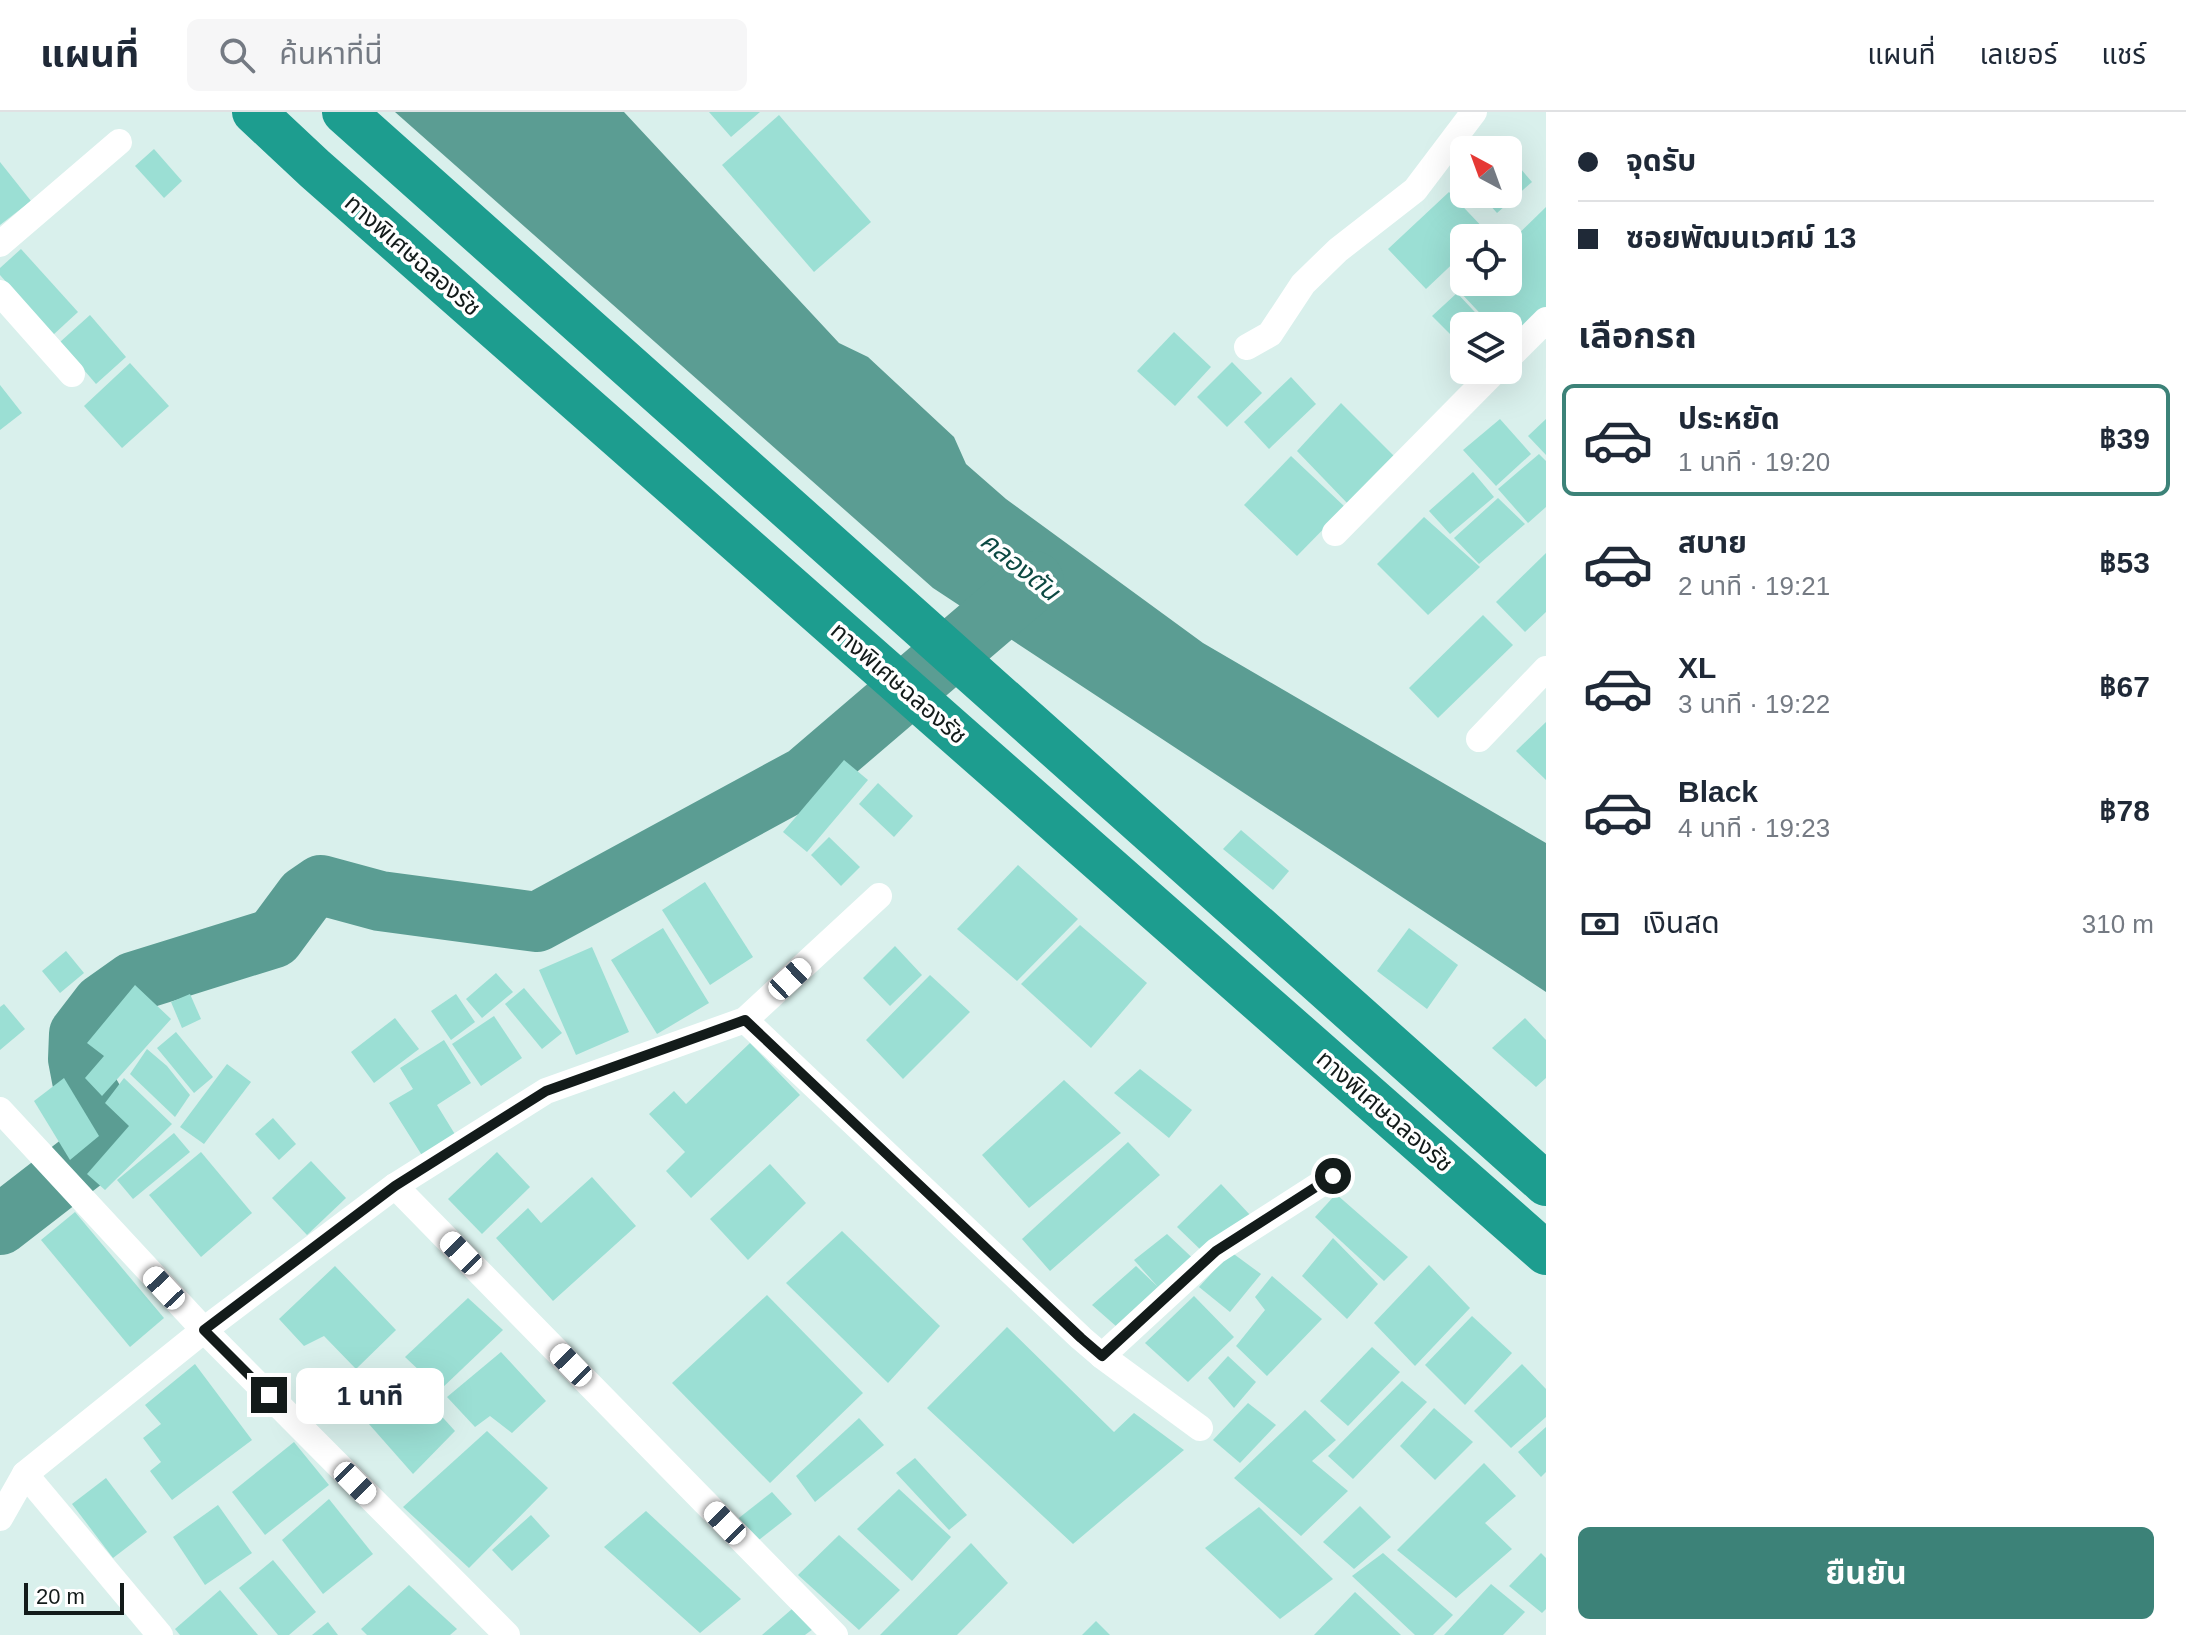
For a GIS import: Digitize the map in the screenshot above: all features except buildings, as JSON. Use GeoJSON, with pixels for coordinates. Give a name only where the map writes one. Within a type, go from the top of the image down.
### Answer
{"type":"FeatureCollection","features":[{"type":"Feature","properties":{"kind":"highway","name":"ทางพิเศษฉลองรัช"},"geometry":{"type":"LineString","coordinates":[[254,112],[1546,1253]]}},
{"type":"Feature","properties":{"kind":"highway"},"geometry":{"type":"LineString","coordinates":[[344,112],[1546,1184]]}},
{"type":"Feature","properties":{"kind":"street"},"geometry":{"type":"LineString","coordinates":[[1247,347],[1270,334],[1303,284],[1329,259],[1415,190],[1474,112]]}},
{"type":"Feature","properties":{"kind":"street"},"geometry":{"type":"LineString","coordinates":[[0,244],[119,142]]}},
{"type":"Feature","properties":{"kind":"street"},"geometry":{"type":"LineString","coordinates":[[0,293],[72,374]]}},
{"type":"Feature","properties":{"kind":"street"},"geometry":{"type":"LineString","coordinates":[[1522,344],[1546,320]]}},
{"type":"Feature","properties":{"kind":"street"},"geometry":{"type":"LineString","coordinates":[[1335,533],[1482,384]]}},
{"type":"Feature","properties":{"kind":"street"},"geometry":{"type":"LineString","coordinates":[[1479,739],[1546,669]]}},
{"type":"Feature","properties":{"kind":"street"},"geometry":{"type":"LineString","coordinates":[[0,1518],[25,1474],[204,1330],[395,1186],[546,1091],[745,1020],[879,896]]}},
{"type":"Feature","properties":{"kind":"street"},"geometry":{"type":"LineString","coordinates":[[745,1020],[1081,1338],[1200,1428]]}},
{"type":"Feature","properties":{"kind":"street"},"geometry":{"type":"LineString","coordinates":[[4,1123],[34,1147],[204,1330],[507,1635]]}},
{"type":"Feature","properties":{"kind":"street"},"geometry":{"type":"LineString","coordinates":[[1102,1356],[1216,1251],[1333,1176]]}},
{"type":"Feature","properties":{"kind":"street"},"geometry":{"type":"LineString","coordinates":[[395,1186],[835,1635]]}},
{"type":"Feature","properties":{"kind":"street"},"geometry":{"type":"LineString","coordinates":[[25,1474],[160,1635]]}},
{"type":"Feature","properties":{"kind":"water","name":"คลองตัน"},"geometry":{"type":"Polygon","coordinates":[[[395,112],[624,112],[839,343],[868,357],[954,437],[966,464],[1006,499],[1203,643],[1546,843],[1546,992],[933,588],[395,112]]]}},
{"type":"Feature","properties":{"kind":"waterway","name":"คลองตัน"},"geometry":{"type":"LineString","coordinates":[[0,1225],[93,1153],[112,1131],[82,1080],[78,1059],[79,1034],[102,1004],[133,982],[274,938],[305,896],[321,885],[380,901],[537,922],[806,776],[1034,581]]}},
{"type":"Feature","properties":{"kind":"route"},"geometry":{"type":"LineString","coordinates":[[269,1395],[204,1330],[395,1186],[546,1091],[745,1020],[1102,1356],[1216,1251],[1333,1176]]}}]}
